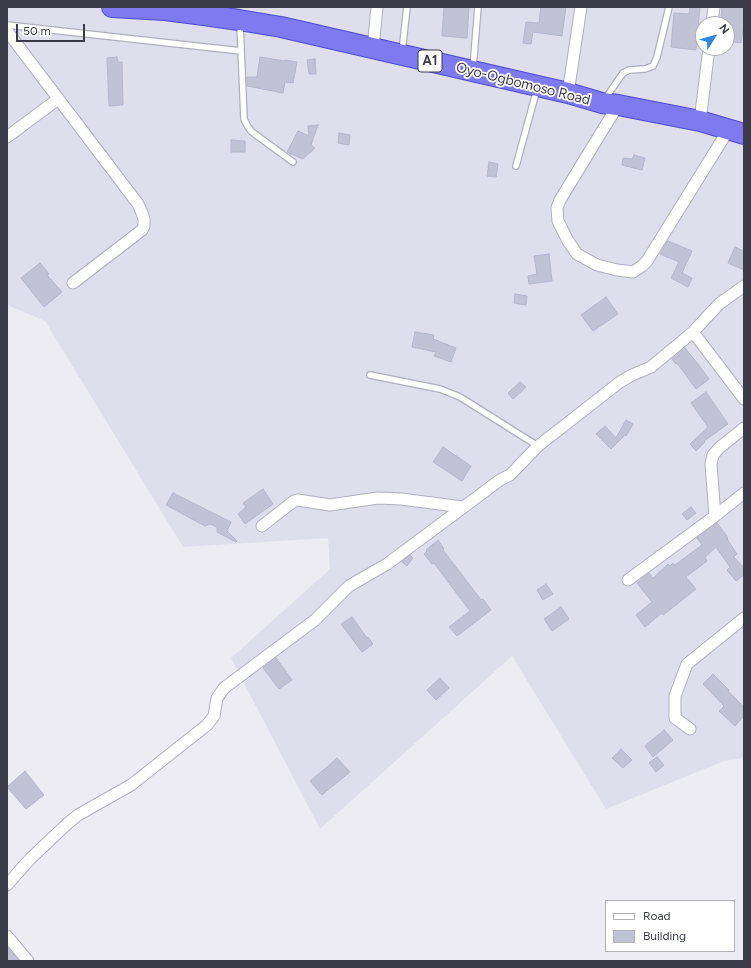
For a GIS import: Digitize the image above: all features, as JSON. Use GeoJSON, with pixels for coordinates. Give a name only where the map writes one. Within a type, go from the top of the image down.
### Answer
{"type":"FeatureCollection","features":[{"type":"Feature","properties":{"kind":"highway","name":"Oyo-Ogbomoso Road"},"geometry":{"type":"LineString","coordinates":[[112,7],[241,13],[281,27],[610,104],[700,121],[736,132]]}},
{"type":"Feature","properties":{"kind":"street"},"geometry":{"type":"LineString","coordinates":[[373,48],[377,7]]}},
{"type":"Feature","properties":{"kind":"street"},"geometry":{"type":"LineString","coordinates":[[568,93],[581,7]]}},
{"type":"Feature","properties":{"kind":"street"},"geometry":{"type":"LineString","coordinates":[[7,31],[138,204],[144,219],[144,226],[142,230],[73,283]]}},
{"type":"Feature","properties":{"kind":"street"},"geometry":{"type":"LineString","coordinates":[[700,121],[708,56]]}},
{"type":"Feature","properties":{"kind":"street"},"geometry":{"type":"LineString","coordinates":[[7,137],[58,99]]}},
{"type":"Feature","properties":{"kind":"street"},"geometry":{"type":"LineString","coordinates":[[610,104],[556,208],[558,221],[568,241],[577,254],[597,266],[633,272],[642,266],[647,261],[736,132]]}},
{"type":"Feature","properties":{"kind":"street"},"geometry":{"type":"LineString","coordinates":[[7,885],[30,859],[67,824],[84,811],[131,785],[207,725],[214,716],[217,698],[224,688],[315,620],[349,586],[387,564],[500,480],[510,475],[538,446],[620,382],[651,366],[693,332],[719,304],[744,286]]}},
{"type":"Feature","properties":{"kind":"street"},"geometry":{"type":"LineString","coordinates":[[693,332],[744,399]]}},
{"type":"Feature","properties":{"kind":"street"},"geometry":{"type":"LineString","coordinates":[[715,516],[711,464],[713,455],[718,448],[744,428]]}},
{"type":"Feature","properties":{"kind":"street"},"geometry":{"type":"LineString","coordinates":[[628,580],[744,493]]}},
{"type":"Feature","properties":{"kind":"street"},"geometry":{"type":"LineString","coordinates":[[262,526],[294,501],[298,500],[330,505],[378,498],[401,499],[463,507]]}},
{"type":"Feature","properties":{"kind":"street"},"geometry":{"type":"LineString","coordinates":[[690,730],[676,718],[675,696],[687,664],[744,618]]}},
{"type":"Feature","properties":{"kind":"street"},"geometry":{"type":"LineString","coordinates":[[7,936],[28,961]]}},
{"type":"Feature","properties":{"kind":"lane"},"geometry":{"type":"LineString","coordinates":[[402,55],[407,7]]}},
{"type":"Feature","properties":{"kind":"lane"},"geometry":{"type":"LineString","coordinates":[[472,71],[478,7]]}},
{"type":"Feature","properties":{"kind":"lane"},"geometry":{"type":"LineString","coordinates":[[610,104],[623,73],[628,70],[644,69],[652,66],[657,57],[668,7]]}},
{"type":"Feature","properties":{"kind":"lane"},"geometry":{"type":"LineString","coordinates":[[241,13],[244,118],[252,132],[293,162]]}},
{"type":"Feature","properties":{"kind":"lane"},"geometry":{"type":"LineString","coordinates":[[7,25],[241,51]]}},
{"type":"Feature","properties":{"kind":"lane"},"geometry":{"type":"LineString","coordinates":[[516,166],[538,86]]}},
{"type":"Feature","properties":{"kind":"lane"},"geometry":{"type":"LineString","coordinates":[[370,375],[440,389],[460,397],[538,446]]}},
{"type":"Feature","properties":{"kind":"shaded area"},"geometry":{"type":"Polygon","coordinates":[[[7,7],[744,7],[744,758],[724,761],[606,809],[512,656],[320,829],[231,658],[330,569],[328,538],[183,547],[45,321],[7,305],[7,7]]]}},
{"type":"Feature","properties":{"kind":"building"},"geometry":{"type":"Polygon","coordinates":[[[444,7],[469,7],[467,38],[442,36],[444,7]]]}},
{"type":"Feature","properties":{"kind":"building"},"geometry":{"type":"Polygon","coordinates":[[[541,7],[566,7],[562,36],[533,32],[531,44],[523,43],[526,22],[539,23],[541,7]]]}},
{"type":"Feature","properties":{"kind":"building"},"geometry":{"type":"Polygon","coordinates":[[[690,7],[700,7],[699,16],[695,16],[695,50],[671,47],[674,13],[689,14],[690,7]]]}},
{"type":"Feature","properties":{"kind":"building"},"geometry":{"type":"Polygon","coordinates":[[[722,7],[744,7],[744,23],[741,43],[735,42],[735,16],[721,16],[722,7]]]}},
{"type":"Feature","properties":{"kind":"building"},"geometry":{"type":"Polygon","coordinates":[[[117,57],[118,62],[122,62],[123,105],[109,106],[107,58],[117,57]]]}},
{"type":"Feature","properties":{"kind":"building"},"geometry":{"type":"Polygon","coordinates":[[[260,57],[297,62],[293,83],[285,82],[283,93],[247,86],[247,77],[257,77],[260,57]]]}},
{"type":"Feature","properties":{"kind":"building"},"geometry":{"type":"Polygon","coordinates":[[[315,59],[316,74],[309,74],[307,60],[315,59]]]}},
{"type":"Feature","properties":{"kind":"building"},"geometry":{"type":"Polygon","coordinates":[[[318,125],[311,145],[315,148],[303,159],[287,152],[298,131],[309,136],[308,126],[318,125]]]}},
{"type":"Feature","properties":{"kind":"building"},"geometry":{"type":"Polygon","coordinates":[[[339,133],[350,135],[349,145],[338,143],[339,133]]]}},
{"type":"Feature","properties":{"kind":"building"},"geometry":{"type":"Polygon","coordinates":[[[231,140],[245,141],[245,152],[231,152],[231,140]]]}},
{"type":"Feature","properties":{"kind":"building"},"geometry":{"type":"Polygon","coordinates":[[[634,155],[645,158],[642,170],[622,165],[623,158],[632,159],[634,155]]]}},
{"type":"Feature","properties":{"kind":"building"},"geometry":{"type":"Polygon","coordinates":[[[489,162],[498,164],[496,177],[487,176],[489,162]]]}},
{"type":"Feature","properties":{"kind":"building"},"geometry":{"type":"Polygon","coordinates":[[[668,241],[692,251],[682,273],[692,278],[688,287],[671,278],[679,262],[660,254],[668,241]]]}},
{"type":"Feature","properties":{"kind":"building"},"geometry":{"type":"Polygon","coordinates":[[[735,247],[744,251],[744,270],[728,263],[735,247]]]}},
{"type":"Feature","properties":{"kind":"building"},"geometry":{"type":"Polygon","coordinates":[[[549,254],[552,281],[529,284],[528,276],[537,274],[534,256],[549,254]]]}},
{"type":"Feature","properties":{"kind":"building"},"geometry":{"type":"Polygon","coordinates":[[[40,263],[49,274],[47,275],[62,292],[44,307],[21,278],[40,263]]]}},
{"type":"Feature","properties":{"kind":"building"},"geometry":{"type":"Polygon","coordinates":[[[515,294],[527,296],[526,305],[514,303],[515,294]]]}},
{"type":"Feature","properties":{"kind":"building"},"geometry":{"type":"Polygon","coordinates":[[[606,297],[618,314],[593,331],[581,315],[606,297]]]}},
{"type":"Feature","properties":{"kind":"building"},"geometry":{"type":"Polygon","coordinates":[[[415,332],[434,335],[433,339],[456,348],[451,362],[434,356],[436,352],[412,347],[415,332]]]}},
{"type":"Feature","properties":{"kind":"building"},"geometry":{"type":"Polygon","coordinates":[[[685,348],[709,379],[696,389],[677,363],[676,364],[672,359],[685,348]]]}},
{"type":"Feature","properties":{"kind":"building"},"geometry":{"type":"Polygon","coordinates":[[[520,382],[526,387],[513,399],[508,393],[520,382]]]}},
{"type":"Feature","properties":{"kind":"building"},"geometry":{"type":"Polygon","coordinates":[[[706,392],[728,424],[704,441],[705,442],[696,451],[690,444],[708,427],[691,403],[706,392]]]}},
{"type":"Feature","properties":{"kind":"building"},"geometry":{"type":"Polygon","coordinates":[[[626,420],[633,424],[626,436],[625,435],[611,449],[596,434],[605,426],[616,438],[626,420]]]}},
{"type":"Feature","properties":{"kind":"building"},"geometry":{"type":"Polygon","coordinates":[[[443,447],[471,466],[462,481],[433,462],[443,447]]]}},
{"type":"Feature","properties":{"kind":"building"},"geometry":{"type":"Polygon","coordinates":[[[263,489],[273,504],[245,524],[238,514],[246,507],[243,503],[263,489]]]}},
{"type":"Feature","properties":{"kind":"building"},"geometry":{"type":"Polygon","coordinates":[[[173,493],[231,522],[227,531],[237,541],[236,542],[217,532],[217,527],[210,524],[205,526],[166,505],[173,493]]]}},
{"type":"Feature","properties":{"kind":"building"},"geometry":{"type":"Polygon","coordinates":[[[691,507],[696,513],[687,520],[682,514],[691,507]]]}},
{"type":"Feature","properties":{"kind":"building"},"geometry":{"type":"Polygon","coordinates":[[[717,523],[737,554],[734,557],[744,568],[744,575],[736,581],[727,570],[730,567],[716,547],[705,557],[707,561],[686,577],[696,589],[645,627],[636,615],[652,602],[637,583],[649,573],[653,578],[668,564],[670,566],[673,563],[675,565],[702,545],[697,538],[717,523]]]}},
{"type":"Feature","properties":{"kind":"building"},"geometry":{"type":"Polygon","coordinates":[[[438,540],[444,549],[443,550],[481,600],[483,599],[491,610],[457,636],[449,627],[470,611],[434,563],[432,564],[424,554],[427,551],[426,550],[438,540]]]}},
{"type":"Feature","properties":{"kind":"building"},"geometry":{"type":"Polygon","coordinates":[[[410,555],[413,558],[407,566],[402,562],[410,555]]]}},
{"type":"Feature","properties":{"kind":"building"},"geometry":{"type":"Polygon","coordinates":[[[546,584],[553,594],[543,600],[537,590],[546,584]]]}},
{"type":"Feature","properties":{"kind":"building"},"geometry":{"type":"Polygon","coordinates":[[[561,607],[569,619],[552,631],[544,619],[561,607]]]}},
{"type":"Feature","properties":{"kind":"building"},"geometry":{"type":"Polygon","coordinates":[[[352,617],[373,644],[362,652],[341,624],[352,617]]]}},
{"type":"Feature","properties":{"kind":"building"},"geometry":{"type":"Polygon","coordinates":[[[276,658],[292,680],[279,689],[263,668],[276,658]]]}},
{"type":"Feature","properties":{"kind":"building"},"geometry":{"type":"Polygon","coordinates":[[[713,674],[744,707],[744,716],[735,726],[719,711],[724,706],[703,684],[713,674]]]}},
{"type":"Feature","properties":{"kind":"building"},"geometry":{"type":"Polygon","coordinates":[[[440,678],[449,688],[436,700],[427,690],[440,678]]]}},
{"type":"Feature","properties":{"kind":"building"},"geometry":{"type":"Polygon","coordinates":[[[664,730],[673,740],[653,757],[645,746],[664,730]]]}},
{"type":"Feature","properties":{"kind":"building"},"geometry":{"type":"Polygon","coordinates":[[[621,749],[632,760],[623,768],[612,758],[621,749]]]}},
{"type":"Feature","properties":{"kind":"building"},"geometry":{"type":"Polygon","coordinates":[[[657,757],[664,765],[656,772],[649,763],[657,757]]]}},
{"type":"Feature","properties":{"kind":"building"},"geometry":{"type":"Polygon","coordinates":[[[337,758],[350,772],[322,795],[310,781],[337,758]]]}},
{"type":"Feature","properties":{"kind":"building"},"geometry":{"type":"Polygon","coordinates":[[[25,771],[44,795],[26,809],[7,787],[25,771]]]}},
{"type":"Feature","properties":{"kind":"building"},"geometry":{"type":"Polygon","coordinates":[[[7,947],[19,961],[7,961],[7,947]]]}}]}
